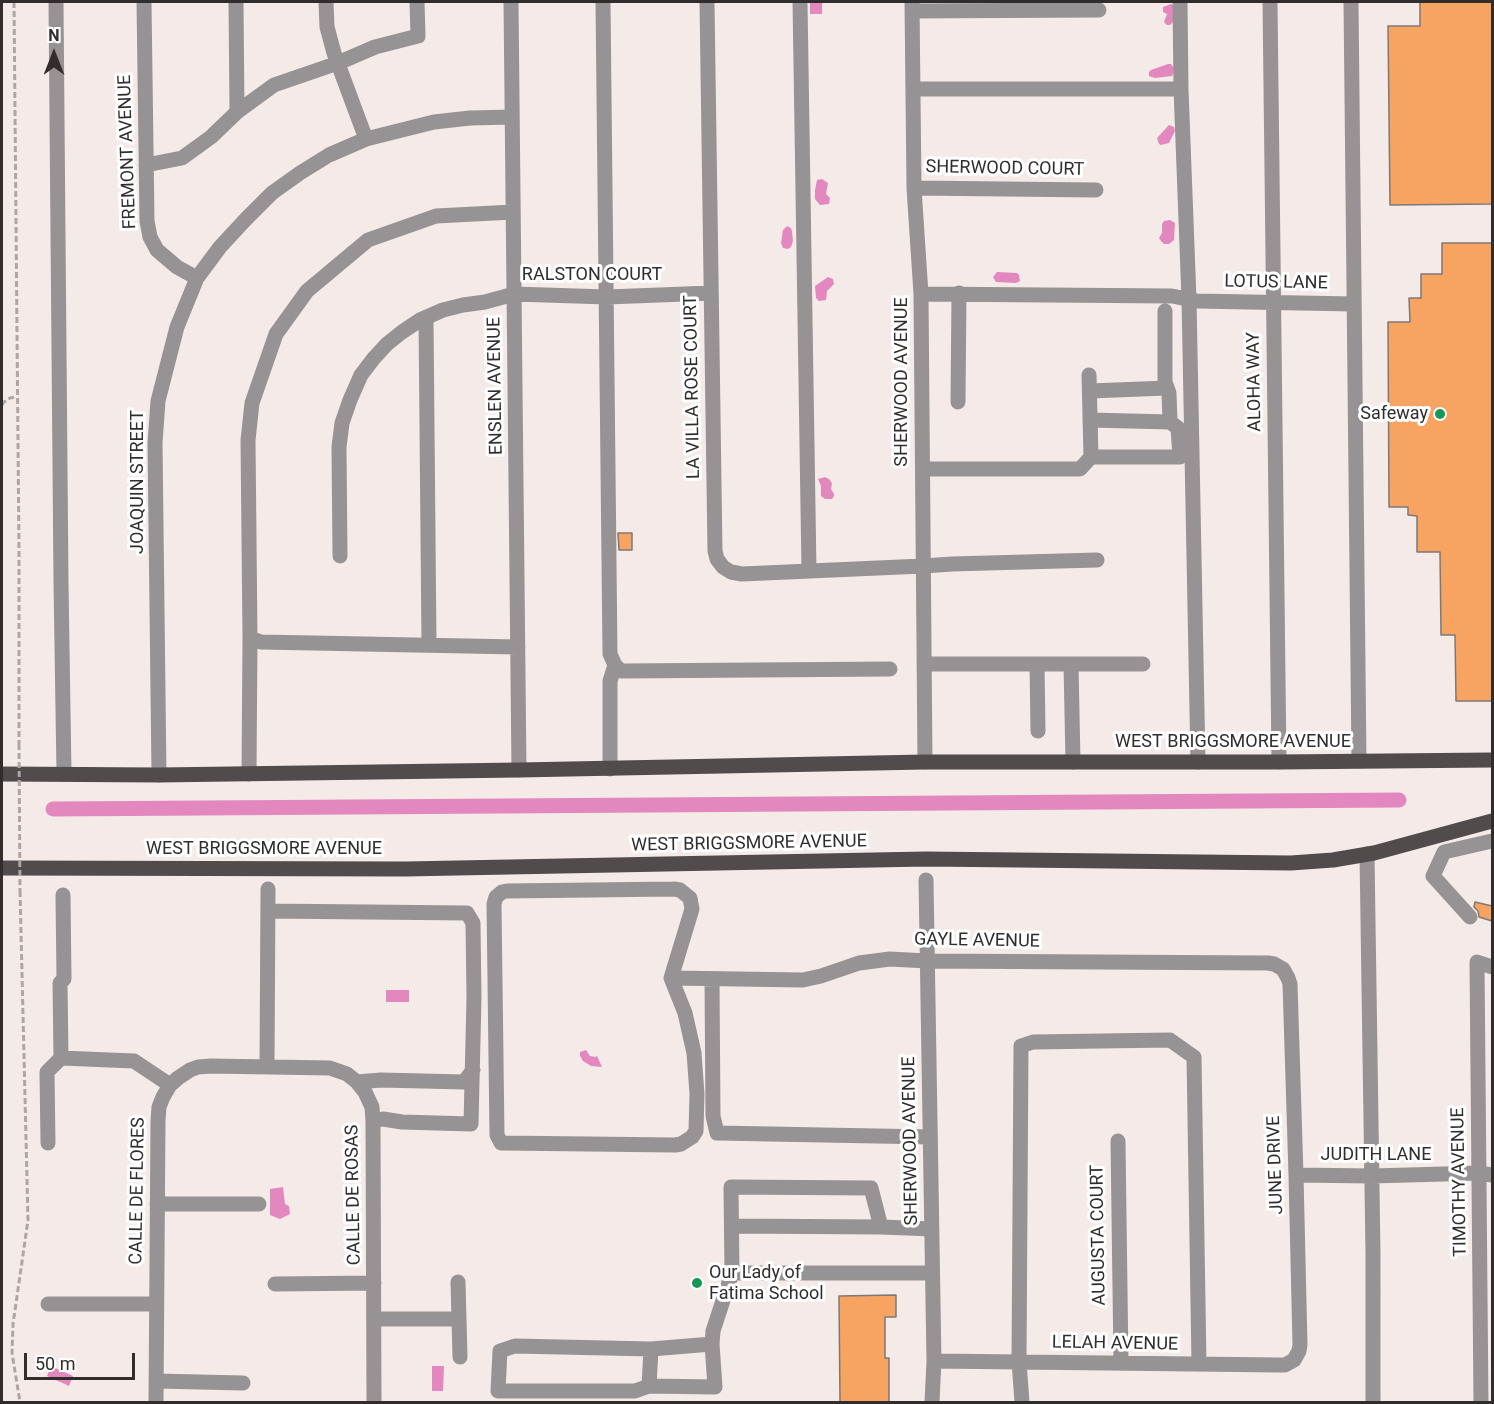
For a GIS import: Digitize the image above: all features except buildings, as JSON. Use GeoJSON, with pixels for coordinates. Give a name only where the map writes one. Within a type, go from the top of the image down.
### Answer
{"type":"FeatureCollection","features":[{"type":"Feature","properties":{"kind":"main road","name":"WEST BRIGGSMORE AVENUE"},"geometry":{"type":"LineString","coordinates":[[2,774],[249,774],[925,762],[1492,760]]}},
{"type":"Feature","properties":{"kind":"main road","name":"WEST BRIGGSMORE AVENUE"},"geometry":{"type":"LineString","coordinates":[[2,868],[405,869],[926,859],[1291,863],[1333,860],[1367,854],[1492,821]]}},
{"type":"Feature","properties":{"kind":"street"},"geometry":{"type":"LineString","coordinates":[[56,2],[64,774]]}},
{"type":"Feature","properties":{"kind":"street","name":"FREMONT AVENUE"},"geometry":{"type":"LineString","coordinates":[[144,2],[147,221],[150,237],[157,250],[177,267],[196,278]]}},
{"type":"Feature","properties":{"kind":"street"},"geometry":{"type":"LineString","coordinates":[[236,2],[237,112]]}},
{"type":"Feature","properties":{"kind":"street"},"geometry":{"type":"LineString","coordinates":[[326,2],[327,27],[366,139]]}},
{"type":"Feature","properties":{"kind":"street"},"geometry":{"type":"LineString","coordinates":[[146,165],[182,158],[211,137],[237,112],[274,85],[338,63],[375,47],[418,36],[417,2]]}},
{"type":"Feature","properties":{"kind":"street","name":"ENSLEN AVENUE"},"geometry":{"type":"LineString","coordinates":[[511,2],[519,770]]}},
{"type":"Feature","properties":{"kind":"street"},"geometry":{"type":"LineString","coordinates":[[603,2],[610,654],[621,671],[890,669]]}},
{"type":"Feature","properties":{"kind":"street","name":"LA VILLA ROSE COURT"},"geometry":{"type":"LineString","coordinates":[[707,2],[717,559],[723,567],[742,574],[1097,560]]}},
{"type":"Feature","properties":{"kind":"street"},"geometry":{"type":"LineString","coordinates":[[800,2],[809,571]]}},
{"type":"Feature","properties":{"kind":"street"},"geometry":{"type":"LineString","coordinates":[[1180,2],[1181,89],[1193,300],[1198,762]]}},
{"type":"Feature","properties":{"kind":"street","name":"ALOHA WAY"},"geometry":{"type":"LineString","coordinates":[[1270,2],[1279,762]]}},
{"type":"Feature","properties":{"kind":"street"},"geometry":{"type":"LineString","coordinates":[[1351,2],[1359,761]]}},
{"type":"Feature","properties":{"kind":"street"},"geometry":{"type":"LineString","coordinates":[[912,6],[1100,10]]}},
{"type":"Feature","properties":{"kind":"street","name":"SHERWOOD AVENUE"},"geometry":{"type":"LineString","coordinates":[[912,6],[914,188],[921,294],[925,762]]}},
{"type":"Feature","properties":{"kind":"street"},"geometry":{"type":"LineString","coordinates":[[913,89],[1181,89]]}},
{"type":"Feature","properties":{"kind":"street","name":"JOAQUIN STREET"},"geometry":{"type":"LineString","coordinates":[[159,775],[155,442],[158,401],[177,327],[196,278],[246,219],[272,194],[300,173],[329,156],[366,139],[434,122],[512,117]]}},
{"type":"Feature","properties":{"kind":"street","name":"SHERWOOD COURT"},"geometry":{"type":"LineString","coordinates":[[914,188],[1096,190]]}},
{"type":"Feature","properties":{"kind":"street"},"geometry":{"type":"LineString","coordinates":[[249,774],[248,440],[252,403],[276,334],[307,291],[368,240],[436,216],[513,212]]}},
{"type":"Feature","properties":{"kind":"street","name":"RALSTON COURT"},"geometry":{"type":"LineString","coordinates":[[340,556],[339,447],[342,423],[361,375],[374,358],[402,332],[443,310],[514,294],[606,297],[711,293]]}},
{"type":"Feature","properties":{"kind":"street"},"geometry":{"type":"LineString","coordinates":[[958,402],[959,293]]}},
{"type":"Feature","properties":{"kind":"street","name":"LOTUS LANE"},"geometry":{"type":"LineString","coordinates":[[921,294],[1172,296],[1193,300],[1353,304]]}},
{"type":"Feature","properties":{"kind":"street"},"geometry":{"type":"LineString","coordinates":[[1165,312],[1166,382],[1169,393],[1170,422]]}},
{"type":"Feature","properties":{"kind":"street"},"geometry":{"type":"LineString","coordinates":[[426,318],[429,645]]}},
{"type":"Feature","properties":{"kind":"street"},"geometry":{"type":"LineString","coordinates":[[923,469],[1080,469],[1091,457],[1089,375]]}},
{"type":"Feature","properties":{"kind":"street"},"geometry":{"type":"LineString","coordinates":[[1089,391],[1167,388]]}},
{"type":"Feature","properties":{"kind":"street"},"geometry":{"type":"LineString","coordinates":[[1090,420],[1170,422],[1178,428],[1180,458],[1091,457]]}},
{"type":"Feature","properties":{"kind":"street"},"geometry":{"type":"LineString","coordinates":[[250,638],[261,642],[518,646]]}},
{"type":"Feature","properties":{"kind":"street"},"geometry":{"type":"LineString","coordinates":[[924,664],[1143,664]]}},
{"type":"Feature","properties":{"kind":"street"},"geometry":{"type":"LineString","coordinates":[[1036,664],[1038,731]]}},
{"type":"Feature","properties":{"kind":"street"},"geometry":{"type":"LineString","coordinates":[[1071,664],[1073,762]]}},
{"type":"Feature","properties":{"kind":"street"},"geometry":{"type":"LineString","coordinates":[[610,768],[610,681],[615,665]]}},
{"type":"Feature","properties":{"kind":"street"},"geometry":{"type":"LineString","coordinates":[[1470,917],[1433,876],[1444,852],[1492,841]]}},
{"type":"Feature","properties":{"kind":"street"},"geometry":{"type":"LineString","coordinates":[[1367,854],[1373,1402]]}},
{"type":"Feature","properties":{"kind":"street","name":"SHERWOOD AVENUE"},"geometry":{"type":"LineString","coordinates":[[926,880],[934,1361],[932,1402]]}},
{"type":"Feature","properties":{"kind":"street"},"geometry":{"type":"LineString","coordinates":[[267,1066],[268,889]]}},
{"type":"Feature","properties":{"kind":"street"},"geometry":{"type":"LineString","coordinates":[[674,889],[680,891],[690,898],[692,909],[671,978],[685,1013],[694,1053],[697,1094],[696,1131],[692,1137],[675,1145],[501,1143],[496,1135],[494,900],[498,894],[507,891],[674,889]]}},
{"type":"Feature","properties":{"kind":"street"},"geometry":{"type":"LineString","coordinates":[[48,1143],[47,1072],[61,1058],[60,983],[64,979],[63,895]]}},
{"type":"Feature","properties":{"kind":"street"},"geometry":{"type":"LineString","coordinates":[[268,910],[467,913],[472,923],[474,999],[471,1124],[402,1122],[383,1119],[373,1121]]}},
{"type":"Feature","properties":{"kind":"street","name":"GAYLE AVENUE"},"geometry":{"type":"LineString","coordinates":[[671,978],[803,980],[859,963],[890,958],[927,961],[1268,963],[1283,969]]}},
{"type":"Feature","properties":{"kind":"street","name":"TIMOTHY AVENUE"},"geometry":{"type":"LineString","coordinates":[[1481,1402],[1486,1174],[1477,962],[1492,968]]}},
{"type":"Feature","properties":{"kind":"street","name":"JUNE DRIVE"},"geometry":{"type":"LineString","coordinates":[[1283,969],[1290,984],[1296,1175],[1300,1345],[1294,1359]]}},
{"type":"Feature","properties":{"kind":"street"},"geometry":{"type":"LineString","coordinates":[[712,979],[713,1116],[717,1133],[930,1137]]}},
{"type":"Feature","properties":{"kind":"street"},"geometry":{"type":"LineString","coordinates":[[1022,1402],[1019,1362],[1021,1046],[1033,1042],[1170,1040],[1194,1057],[1200,1364]]}},
{"type":"Feature","properties":{"kind":"street"},"geometry":{"type":"LineString","coordinates":[[61,1058],[134,1061],[170,1085],[198,1067],[212,1066],[330,1068],[347,1074],[357,1082],[381,1080],[464,1083],[473,1071]]}},
{"type":"Feature","properties":{"kind":"street","name":"CALLE DE ROSAS"},"geometry":{"type":"LineString","coordinates":[[357,1082],[372,1107],[373,1121],[374,1402]]}},
{"type":"Feature","properties":{"kind":"street","name":"CALLE DE FLORES"},"geometry":{"type":"LineString","coordinates":[[156,1402],[158,1121],[159,1107],[170,1085]]}},
{"type":"Feature","properties":{"kind":"street","name":"AUGUSTA COURT"},"geometry":{"type":"LineString","coordinates":[[1118,1141],[1121,1363]]}},
{"type":"Feature","properties":{"kind":"street","name":"JUDITH LANE"},"geometry":{"type":"LineString","coordinates":[[1296,1175],[1486,1174]]}},
{"type":"Feature","properties":{"kind":"street"},"geometry":{"type":"LineString","coordinates":[[712,1344],[651,1349],[515,1346],[500,1351],[498,1391],[635,1391],[649,1386],[715,1387],[713,1331],[732,1273],[732,1187],[871,1188],[881,1227]]}},
{"type":"Feature","properties":{"kind":"street"},"geometry":{"type":"LineString","coordinates":[[157,1204],[259,1204]]}},
{"type":"Feature","properties":{"kind":"street"},"geometry":{"type":"LineString","coordinates":[[732,1226],[932,1229]]}},
{"type":"Feature","properties":{"kind":"street"},"geometry":{"type":"LineString","coordinates":[[732,1273],[932,1273]]}},
{"type":"Feature","properties":{"kind":"street"},"geometry":{"type":"LineString","coordinates":[[458,1282],[459,1357]]}},
{"type":"Feature","properties":{"kind":"street"},"geometry":{"type":"LineString","coordinates":[[275,1284],[374,1283]]}},
{"type":"Feature","properties":{"kind":"street"},"geometry":{"type":"LineString","coordinates":[[48,1304],[156,1304]]}},
{"type":"Feature","properties":{"kind":"street"},"geometry":{"type":"LineString","coordinates":[[374,1319],[459,1319]]}},
{"type":"Feature","properties":{"kind":"street"},"geometry":{"type":"LineString","coordinates":[[649,1386],[651,1349]]}},
{"type":"Feature","properties":{"kind":"street","name":"LELAH AVENUE"},"geometry":{"type":"LineString","coordinates":[[934,1361],[1285,1365],[1294,1359]]}},
{"type":"Feature","properties":{"kind":"street"},"geometry":{"type":"LineString","coordinates":[[156,1381],[243,1383]]}},
{"type":"Feature","properties":{"kind":"path"},"geometry":{"type":"LineString","coordinates":[[14,2],[20,891],[28,1220],[13,1324],[12,1353],[20,1402]]}},
{"type":"Feature","properties":{"kind":"path"},"geometry":{"type":"LineString","coordinates":[[2,405],[10,398],[16,397]]}},
{"type":"Feature","properties":{"kind":"shaded area"},"geometry":{"type":"Polygon","coordinates":[[[810,2],[822,2],[822,14],[810,14],[810,2]]]}},
{"type":"Feature","properties":{"kind":"shaded area"},"geometry":{"type":"Polygon","coordinates":[[[1171,4],[1174,6],[1173,22],[1167,25],[1164,22],[1167,14],[1163,12],[1163,7],[1171,4]]]}},
{"type":"Feature","properties":{"kind":"shaded area"},"geometry":{"type":"Polygon","coordinates":[[[1168,64],[1174,68],[1172,76],[1155,78],[1149,76],[1151,70],[1168,64]]]}},
{"type":"Feature","properties":{"kind":"shaded area"},"geometry":{"type":"Polygon","coordinates":[[[1169,125],[1174,127],[1175,131],[1169,143],[1161,145],[1157,138],[1169,125]]]}},
{"type":"Feature","properties":{"kind":"shaded area"},"geometry":{"type":"Polygon","coordinates":[[[822,179],[828,183],[826,194],[830,198],[829,204],[820,205],[815,199],[815,190],[817,180],[822,179]]]}},
{"type":"Feature","properties":{"kind":"shaded area"},"geometry":{"type":"Polygon","coordinates":[[[1170,220],[1175,223],[1174,240],[1169,244],[1164,244],[1159,238],[1162,233],[1162,224],[1170,220]]]}},
{"type":"Feature","properties":{"kind":"shaded area"},"geometry":{"type":"Polygon","coordinates":[[[787,226],[791,228],[793,241],[788,249],[783,248],[781,243],[783,230],[787,226]]]}},
{"type":"Feature","properties":{"kind":"shaded area"},"geometry":{"type":"Polygon","coordinates":[[[997,272],[1017,273],[1020,281],[1016,283],[996,282],[993,277],[997,272]]]}},
{"type":"Feature","properties":{"kind":"shaded area"},"geometry":{"type":"Polygon","coordinates":[[[828,277],[833,279],[834,284],[827,291],[826,300],[819,301],[816,298],[815,286],[828,277]]]}},
{"type":"Feature","properties":{"kind":"shaded area"},"geometry":{"type":"Polygon","coordinates":[[[825,477],[832,483],[831,489],[834,496],[832,499],[825,499],[821,496],[818,479],[825,477]]]}},
{"type":"Feature","properties":{"kind":"shaded area"},"geometry":{"type":"Polygon","coordinates":[[[386,990],[409,990],[409,1002],[386,1002],[386,990]]]}},
{"type":"Feature","properties":{"kind":"shaded area"},"geometry":{"type":"Polygon","coordinates":[[[586,1050],[590,1056],[597,1056],[602,1067],[591,1066],[583,1061],[580,1052],[586,1050]]]}},
{"type":"Feature","properties":{"kind":"shaded area"},"geometry":{"type":"Polygon","coordinates":[[[283,1187],[285,1204],[289,1206],[290,1214],[280,1219],[270,1215],[270,1189],[283,1187]]]}},
{"type":"Feature","properties":{"kind":"shaded area"},"geometry":{"type":"Polygon","coordinates":[[[51,1366],[73,1376],[69,1386],[47,1376],[51,1366]]]}},
{"type":"Feature","properties":{"kind":"shaded area"},"geometry":{"type":"Polygon","coordinates":[[[432,1366],[444,1366],[443,1391],[432,1391],[432,1366]]]}},
{"type":"Feature","properties":{"kind":"waterway"},"geometry":{"type":"LineString","coordinates":[[53,809],[1399,800]]}},
{"type":"Feature","properties":{"kind":"place","name":"Safeway"},"geometry":{"type":"Point","coordinates":[1440,414]}},
{"type":"Feature","properties":{"kind":"place","name":"Our Lady of Fatima School"},"geometry":{"type":"Point","coordinates":[697,1283]}}]}
